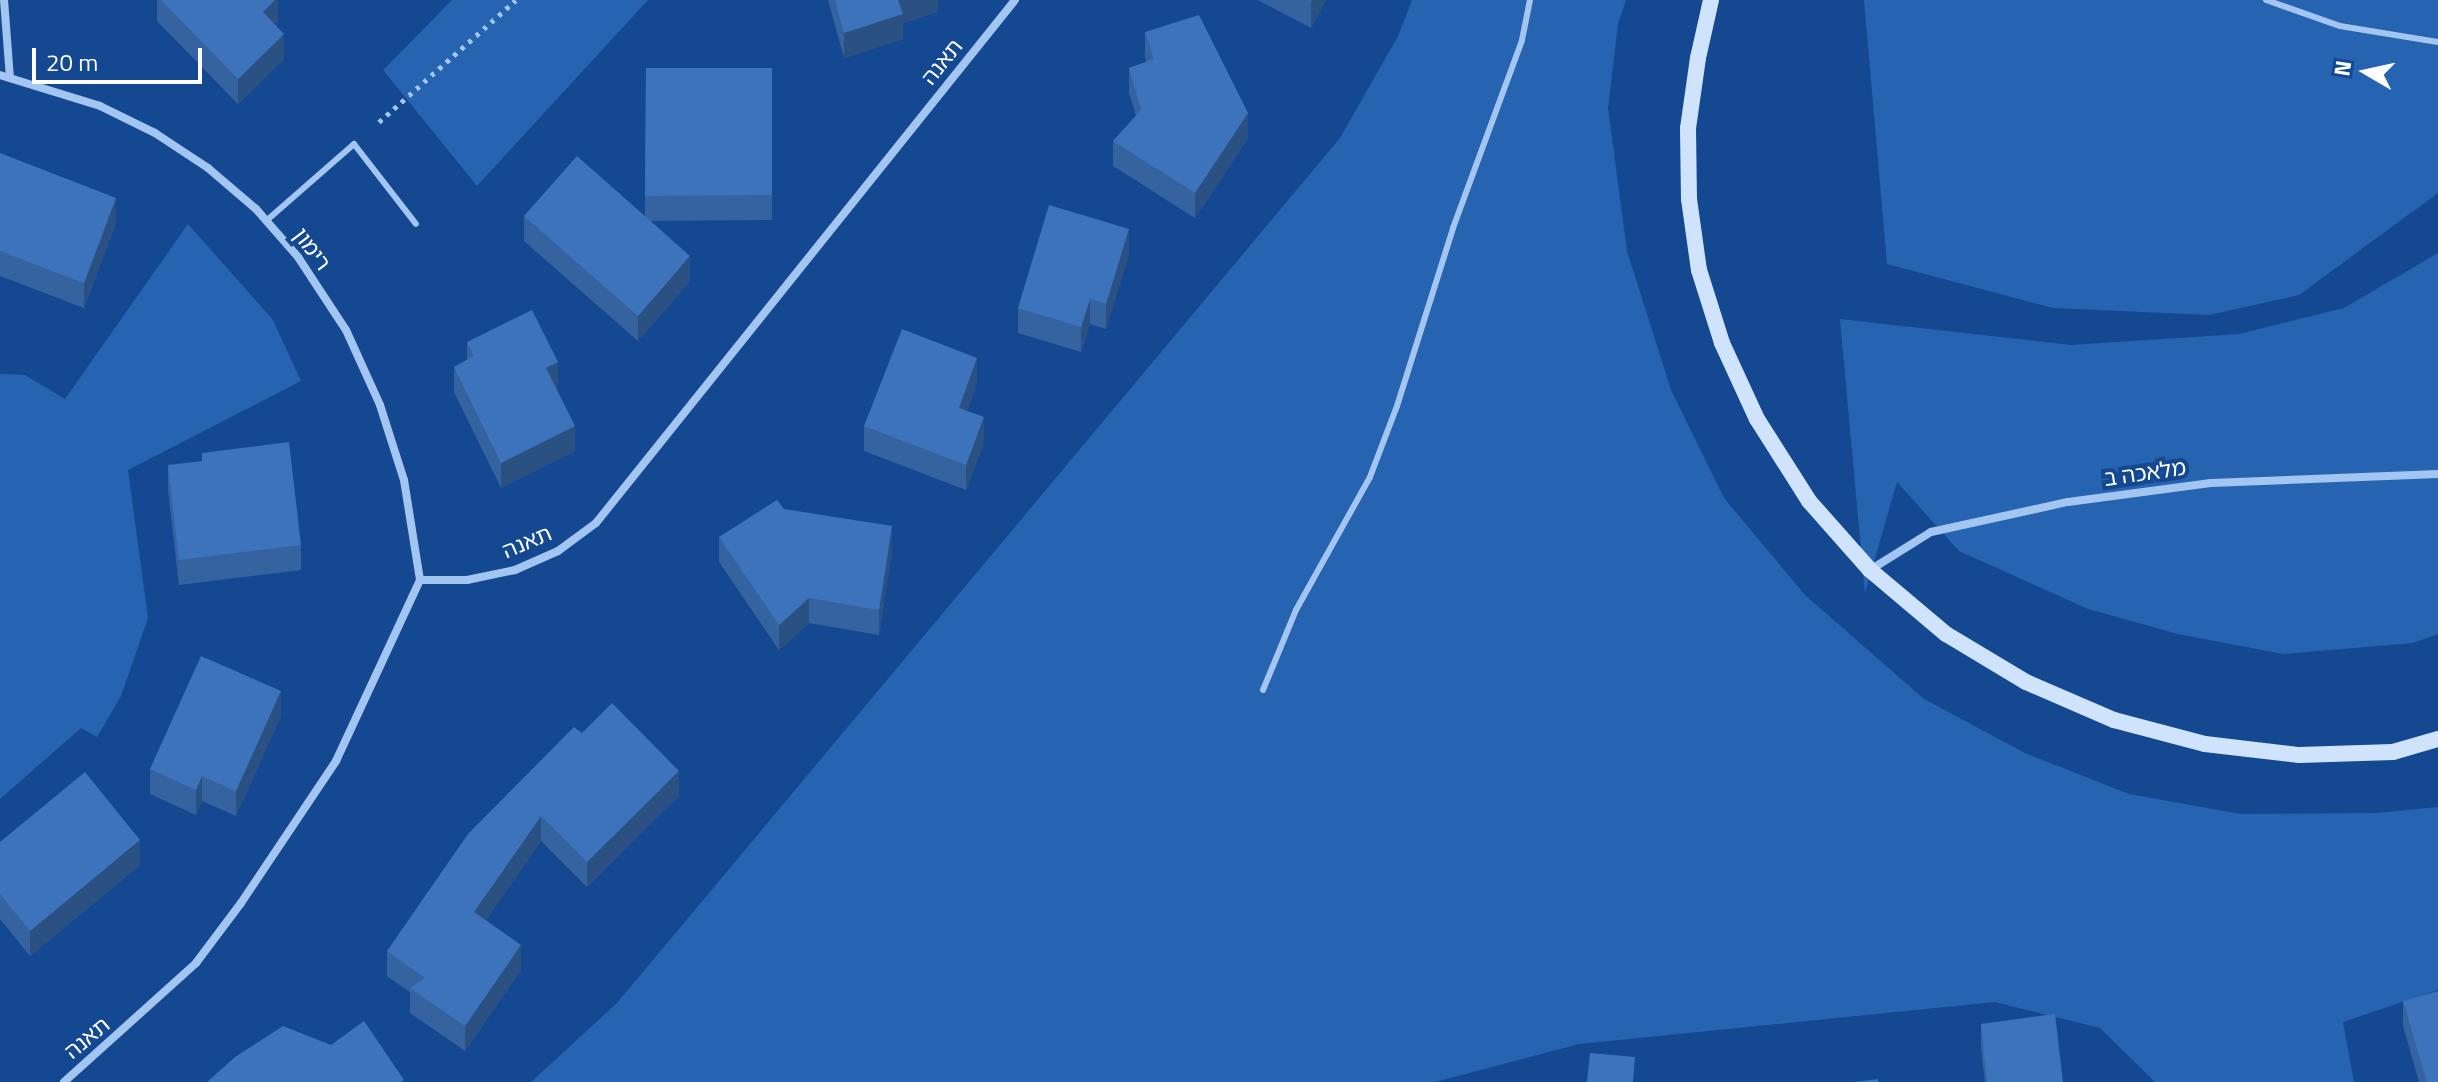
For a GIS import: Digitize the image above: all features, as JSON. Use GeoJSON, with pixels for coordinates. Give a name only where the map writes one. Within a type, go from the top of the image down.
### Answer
{"type":"FeatureCollection","features":[{"type":"Feature","properties":{"kind":"main road"},"geometry":{"type":"LineString","coordinates":[[1711,0],[1698,58],[1688,128],[1689,199],[1699,270],[1722,343],[1757,419],[1809,501],[1870,570],[1946,634],[2026,682],[2114,720],[2205,744],[2299,755],[2393,752],[2438,739]]}},
{"type":"Feature","properties":{"kind":"street"},"geometry":{"type":"LineString","coordinates":[[0,75],[10,78],[4,0]]}},
{"type":"Feature","properties":{"kind":"street","name":"תאנה"},"geometry":{"type":"LineString","coordinates":[[64,1082],[139,1018],[196,963],[241,903],[336,761],[420,580],[467,580],[515,570],[558,551],[596,523],[1015,0]]}},
{"type":"Feature","properties":{"kind":"street","name":"רימון"},"geometry":{"type":"LineString","coordinates":[[10,78],[100,106],[155,133],[208,168],[266,221],[298,257],[346,330],[380,405],[404,480],[420,580]]}},
{"type":"Feature","properties":{"kind":"street","name":"מלאכה ב"},"geometry":{"type":"LineString","coordinates":[[1870,570],[1931,532],[2068,502],[2211,483],[2438,474]]}},
{"type":"Feature","properties":{"kind":"lane"},"geometry":{"type":"LineString","coordinates":[[1263,690],[1296,610],[1370,477],[1392,420],[1453,228],[1522,40],[1530,0]]}},
{"type":"Feature","properties":{"kind":"lane"},"geometry":{"type":"LineString","coordinates":[[2266,0],[2340,26],[2438,42]]}},
{"type":"Feature","properties":{"kind":"lane"},"geometry":{"type":"LineString","coordinates":[[266,221],[354,144],[416,224]]}},
{"type":"Feature","properties":{"kind":"path"},"geometry":{"type":"LineString","coordinates":[[354,144],[516,0]]}},
{"type":"Feature","properties":{"kind":"shaded area"},"geometry":{"type":"Polygon","coordinates":[[[452,0],[648,0],[477,186],[383,70],[452,0]]]}},
{"type":"Feature","properties":{"kind":"shaded area"},"geometry":{"type":"Polygon","coordinates":[[[1412,0],[1626,0],[1618,24],[1608,108],[1627,251],[1671,390],[1724,498],[1805,595],[1924,699],[2025,753],[2129,794],[2241,814],[2375,813],[2438,807],[2438,990],[2343,1022],[2354,1082],[2155,1082],[2100,1028],[1995,1002],[1579,1044],[1435,1082],[531,1082],[617,1003],[1340,138],[1398,36],[1412,0]]]}},
{"type":"Feature","properties":{"kind":"shaded area"},"geometry":{"type":"Polygon","coordinates":[[[1864,0],[2438,0],[2438,193],[2299,295],[2209,315],[2053,308],[1887,264],[1864,0]]]}},
{"type":"Feature","properties":{"kind":"shaded area"},"geometry":{"type":"Polygon","coordinates":[[[188,224],[273,320],[301,381],[128,470],[148,618],[121,696],[97,737],[81,728],[0,799],[0,374],[25,375],[65,399],[188,224]]]}},
{"type":"Feature","properties":{"kind":"shaded area"},"geometry":{"type":"Polygon","coordinates":[[[2438,253],[2438,634],[2413,643],[2283,654],[2178,634],[2088,609],[1959,551],[1897,482],[1865,593],[1840,319],[2071,345],[2239,334],[2344,308],[2438,253]]]}},
{"type":"Feature","properties":{"kind":"building"},"geometry":{"type":"Polygon","coordinates":[[[161,0],[275,0],[263,12],[284,34],[238,79],[161,0]]]}},
{"type":"Feature","properties":{"kind":"building"},"geometry":{"type":"Polygon","coordinates":[[[835,0],[898,0],[903,14],[844,33],[835,0]]]}},
{"type":"Feature","properties":{"kind":"building"},"geometry":{"type":"Polygon","coordinates":[[[1199,15],[1248,113],[1195,193],[1113,141],[1141,110],[1129,68],[1154,59],[1145,32],[1199,15]]]}},
{"type":"Feature","properties":{"kind":"building"},"geometry":{"type":"Polygon","coordinates":[[[646,68],[772,68],[772,195],[645,196],[646,68]]]}},
{"type":"Feature","properties":{"kind":"building"},"geometry":{"type":"Polygon","coordinates":[[[0,153],[116,198],[84,283],[0,251],[0,153]]]}},
{"type":"Feature","properties":{"kind":"building"},"geometry":{"type":"Polygon","coordinates":[[[577,156],[690,256],[638,316],[524,216],[577,156]]]}},
{"type":"Feature","properties":{"kind":"building"},"geometry":{"type":"Polygon","coordinates":[[[1049,205],[1129,229],[1106,304],[1090,299],[1081,327],[1018,308],[1049,205]]]}},
{"type":"Feature","properties":{"kind":"building"},"geometry":{"type":"Polygon","coordinates":[[[532,310],[558,362],[546,368],[575,426],[501,463],[454,367],[474,356],[467,342],[532,310]]]}},
{"type":"Feature","properties":{"kind":"building"},"geometry":{"type":"Polygon","coordinates":[[[902,329],[977,358],[959,408],[984,417],[966,465],[864,426],[902,329]]]}},
{"type":"Feature","properties":{"kind":"building"},"geometry":{"type":"Polygon","coordinates":[[[289,442],[301,545],[179,560],[168,465],[202,461],[202,453],[289,442]]]}},
{"type":"Feature","properties":{"kind":"building"},"geometry":{"type":"Polygon","coordinates":[[[777,500],[784,509],[892,526],[879,610],[809,598],[779,625],[719,537],[777,500]]]}},
{"type":"Feature","properties":{"kind":"building"},"geometry":{"type":"Polygon","coordinates":[[[201,656],[281,691],[236,791],[202,776],[196,790],[150,769],[201,656]]]}},
{"type":"Feature","properties":{"kind":"building"},"geometry":{"type":"Polygon","coordinates":[[[612,703],[679,771],[587,862],[541,816],[474,912],[521,945],[465,1026],[410,988],[425,978],[387,951],[468,834],[574,727],[582,733],[612,703]]]}},
{"type":"Feature","properties":{"kind":"building"},"geometry":{"type":"Polygon","coordinates":[[[85,772],[140,840],[30,931],[0,894],[0,842],[85,772]]]}},
{"type":"Feature","properties":{"kind":"building"},"geometry":{"type":"Polygon","coordinates":[[[2438,991],[2438,1082],[2427,1082],[2403,1001],[2438,991]]]}},
{"type":"Feature","properties":{"kind":"building"},"geometry":{"type":"Polygon","coordinates":[[[2055,1014],[2063,1082],[1987,1082],[1981,1024],[2055,1014]]]}},
{"type":"Feature","properties":{"kind":"building"},"geometry":{"type":"Polygon","coordinates":[[[364,1021],[404,1080],[401,1082],[207,1082],[235,1057],[283,1026],[331,1045],[364,1021]]]}},
{"type":"Feature","properties":{"kind":"building"},"geometry":{"type":"Polygon","coordinates":[[[1590,1053],[1635,1057],[1633,1082],[1587,1082],[1590,1053]]]}}]}
